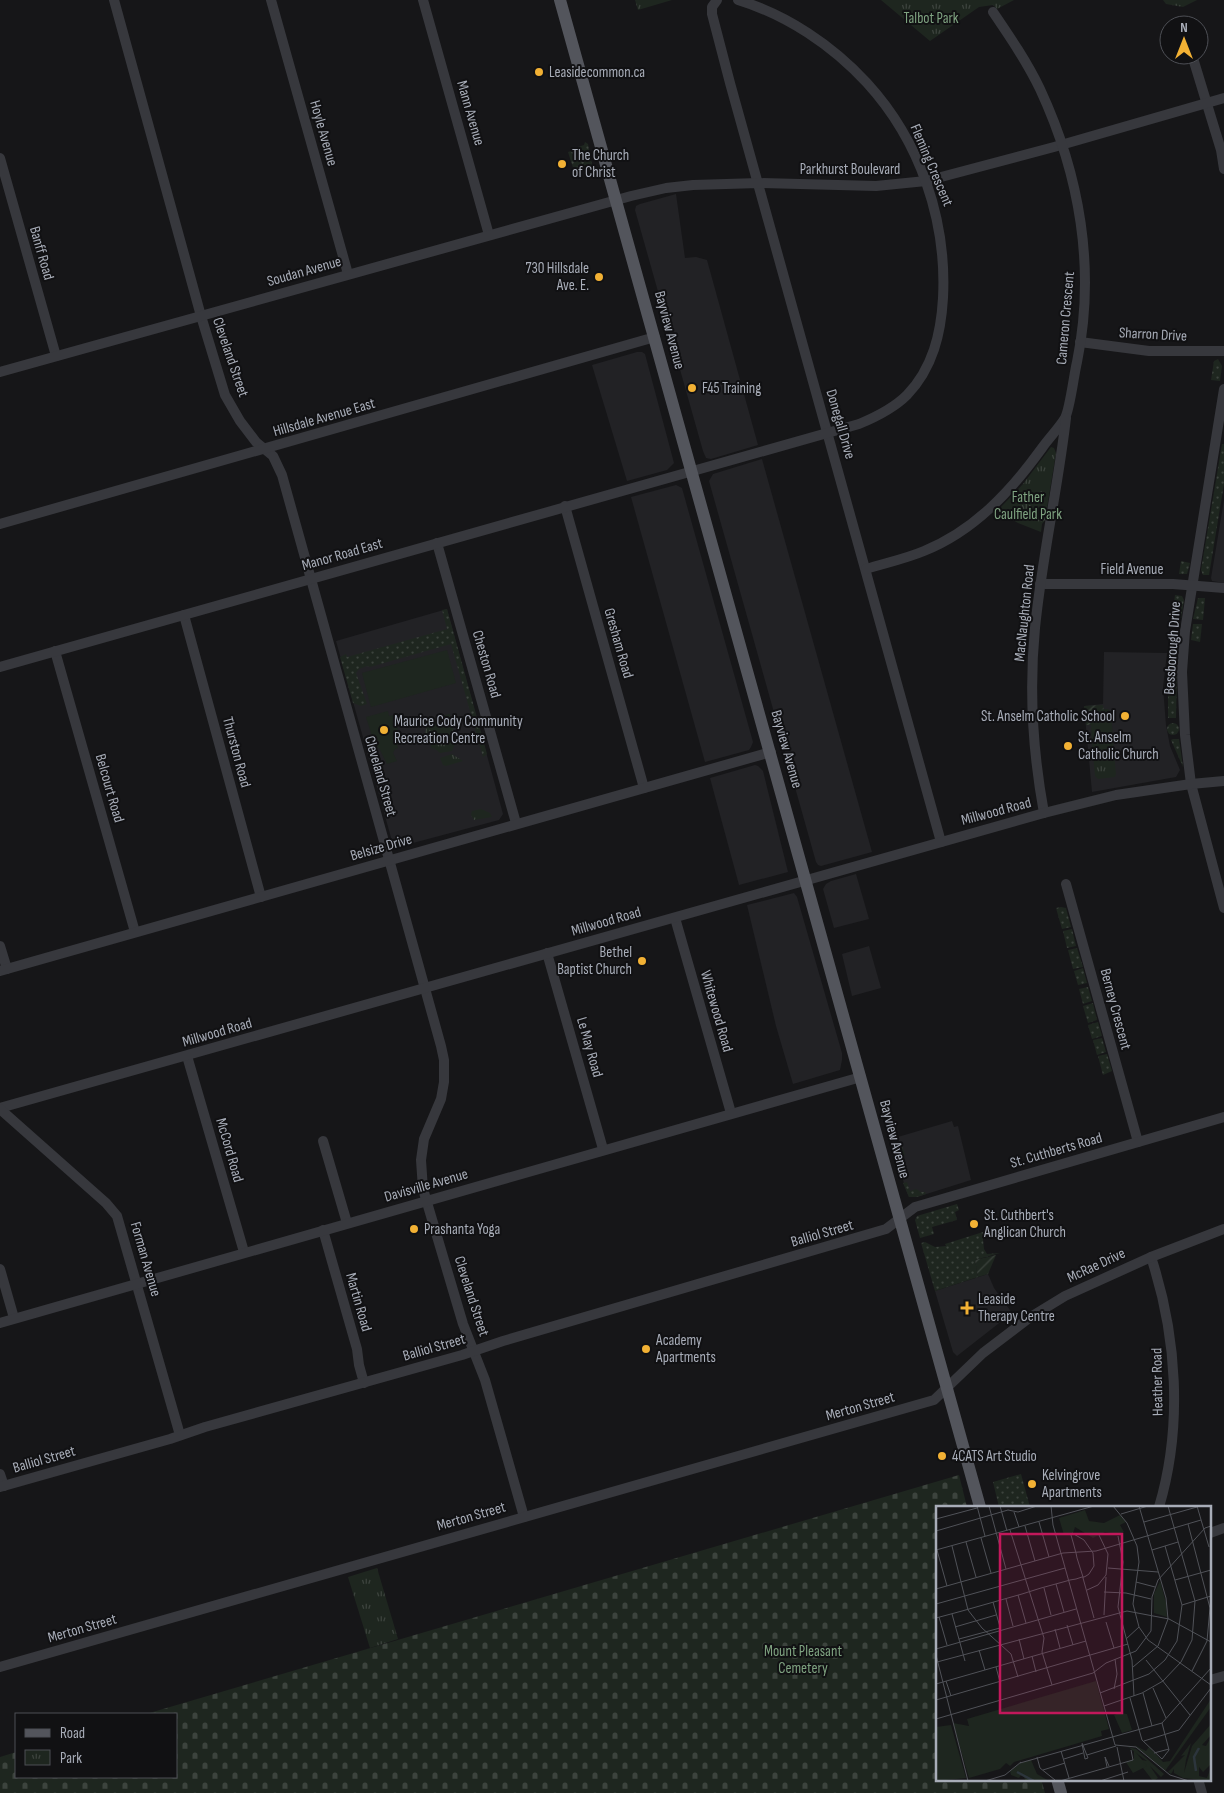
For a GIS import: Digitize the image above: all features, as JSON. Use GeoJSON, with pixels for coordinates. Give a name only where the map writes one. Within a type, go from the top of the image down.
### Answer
{"type":"FeatureCollection","features":[{"type":"Feature","properties":{"kind":"main road","name":"Bayview Avenue"},"geometry":{"type":"LineString","coordinates":[[560,0],[980,1506]]}},
{"type":"Feature","properties":{"kind":"main road"},"geometry":{"type":"LineString","coordinates":[[1057,1780],[1060,1793]]}},
{"type":"Feature","properties":{"kind":"street","name":"Cleveland Street"},"geometry":{"type":"LineString","coordinates":[[114,0],[201,316],[225,395],[240,421],[255,440],[272,456],[282,475],[441,1046],[445,1072],[441,1099],[424,1139],[421,1160],[421,1173],[426,1202],[463,1324],[485,1380],[524,1517]]}},
{"type":"Feature","properties":{"kind":"street","name":"Hoyle Avenue"},"geometry":{"type":"LineString","coordinates":[[271,0],[348,274]]}},
{"type":"Feature","properties":{"kind":"street","name":"Mann Avenue"},"geometry":{"type":"LineString","coordinates":[[423,0],[489,235]]}},
{"type":"Feature","properties":{"kind":"street","name":"Donegall Drive"},"geometry":{"type":"LineString","coordinates":[[717,0],[712,7],[712,14],[942,842]]}},
{"type":"Feature","properties":{"kind":"street","name":"Fleming Crescent"},"geometry":{"type":"LineString","coordinates":[[692,471],[859,424],[874,418],[891,408],[907,395],[931,359],[938,342],[941,326],[944,279],[939,225],[926,182],[898,122],[868,84],[842,58],[817,39],[790,23],[738,0]]}},
{"type":"Feature","properties":{"kind":"street","name":"Cameron Crescent"},"geometry":{"type":"LineString","coordinates":[[866,569],[924,552],[960,532],[980,517],[1011,488],[1066,417],[1080,342],[1085,266],[1083,233],[1072,175],[1063,145],[1036,80],[993,12]]}},
{"type":"Feature","properties":{"kind":"street"},"geometry":{"type":"LineString","coordinates":[[1195,65],[1221,150],[1224,169]]}},
{"type":"Feature","properties":{"kind":"street","name":"Parkhurst Boulevard"},"geometry":{"type":"LineString","coordinates":[[617,199],[693,184],[876,186],[926,182],[1063,145],[1224,98]]}},
{"type":"Feature","properties":{"kind":"street","name":"Banff Road"},"geometry":{"type":"LineString","coordinates":[[0,158],[56,356]]}},
{"type":"Feature","properties":{"kind":"street","name":"Soudan Avenue"},"geometry":{"type":"LineString","coordinates":[[0,372],[617,199]]}},
{"type":"Feature","properties":{"kind":"street","name":"Hillsdale Avenue East"},"geometry":{"type":"LineString","coordinates":[[0,524],[655,337]]}},
{"type":"Feature","properties":{"kind":"street","name":"Sharron Drive"},"geometry":{"type":"LineString","coordinates":[[1080,342],[1149,351],[1224,351]]}},
{"type":"Feature","properties":{"kind":"street","name":"Bessborough Drive"},"geometry":{"type":"LineString","coordinates":[[1224,388],[1185,630],[1182,672],[1183,712],[1191,784],[1224,908]]}},
{"type":"Feature","properties":{"kind":"street","name":"MacNaughton Road"},"geometry":{"type":"LineString","coordinates":[[1044,814],[1034,723],[1034,640],[1040,584],[1063,449],[1066,417]]}},
{"type":"Feature","properties":{"kind":"street","name":"Manor Road East"},"geometry":{"type":"LineString","coordinates":[[0,667],[692,471]]}},
{"type":"Feature","properties":{"kind":"street","name":"Gresham Road"},"geometry":{"type":"LineString","coordinates":[[565,506],[644,788]]}},
{"type":"Feature","properties":{"kind":"street","name":"Cheston Road"},"geometry":{"type":"LineString","coordinates":[[437,542],[516,823]]}},
{"type":"Feature","properties":{"kind":"street","name":"Field Avenue"},"geometry":{"type":"LineString","coordinates":[[1040,584],[1108,583],[1192,585],[1224,588]]}},
{"type":"Feature","properties":{"kind":"street","name":"Thurston Road"},"geometry":{"type":"LineString","coordinates":[[184,615],[261,897]]}},
{"type":"Feature","properties":{"kind":"street","name":"Belcourt Road"},"geometry":{"type":"LineString","coordinates":[[55,651],[135,932]]}},
{"type":"Feature","properties":{"kind":"street","name":"Belsize Drive"},"geometry":{"type":"LineString","coordinates":[[3,970],[771,752]]}},
{"type":"Feature","properties":{"kind":"street","name":"Millwood Road"},"geometry":{"type":"LineString","coordinates":[[0,1108],[1044,814],[1116,795],[1224,781]]}},
{"type":"Feature","properties":{"kind":"street","name":"Berney Crescent"},"geometry":{"type":"LineString","coordinates":[[1066,884],[1138,1142]]}},
{"type":"Feature","properties":{"kind":"street","name":"Whitewood Road"},"geometry":{"type":"LineString","coordinates":[[675,918],[731,1113]]}},
{"type":"Feature","properties":{"kind":"street"},"geometry":{"type":"LineString","coordinates":[[0,946],[3,970]]}},
{"type":"Feature","properties":{"kind":"street","name":"Le May Road"},"geometry":{"type":"LineString","coordinates":[[547,953],[604,1149]]}},
{"type":"Feature","properties":{"kind":"street","name":"McCord Road"},"geometry":{"type":"LineString","coordinates":[[188,1056],[244,1252]]}},
{"type":"Feature","properties":{"kind":"street","name":"Davisville Avenue"},"geometry":{"type":"LineString","coordinates":[[0,1322],[861,1077]]}},
{"type":"Feature","properties":{"kind":"street","name":"Forman Avenue"},"geometry":{"type":"LineString","coordinates":[[0,1108],[112,1208],[121,1224],[180,1436]]}},
{"type":"Feature","properties":{"kind":"street","name":"St. Cuthberts Road"},"geometry":{"type":"LineString","coordinates":[[900,1218],[915,1207],[1224,1116]]}},
{"type":"Feature","properties":{"kind":"street"},"geometry":{"type":"LineString","coordinates":[[323,1141],[347,1223]]}},
{"type":"Feature","properties":{"kind":"street","name":"Balliol Street"},"geometry":{"type":"LineString","coordinates":[[2,1487],[180,1436],[214,1424],[474,1352],[503,1341],[886,1229],[900,1218]]}},
{"type":"Feature","properties":{"kind":"street","name":"McRae Drive"},"geometry":{"type":"LineString","coordinates":[[947,1389],[983,1353],[1029,1318],[1065,1296],[1151,1257],[1224,1229]]}},
{"type":"Feature","properties":{"kind":"street","name":"Martin Road"},"geometry":{"type":"LineString","coordinates":[[323,1230],[357,1349],[364,1383]]}},
{"type":"Feature","properties":{"kind":"street","name":"Heather Road"},"geometry":{"type":"LineString","coordinates":[[1151,1257],[1166,1311],[1173,1370],[1172,1443],[1159,1506]]}},
{"type":"Feature","properties":{"kind":"street"},"geometry":{"type":"LineString","coordinates":[[0,1270],[14,1318]]}},
{"type":"Feature","properties":{"kind":"street","name":"Merton Street"},"geometry":{"type":"LineString","coordinates":[[0,1667],[934,1400],[947,1389]]}},
{"type":"Feature","properties":{"kind":"street"},"geometry":{"type":"LineString","coordinates":[[0,1474],[2,1487]]}},
{"type":"Feature","properties":{"kind":"street"},"geometry":{"type":"LineString","coordinates":[[1212,1533],[1224,1528]]}},
{"type":"Feature","properties":{"kind":"street"},"geometry":{"type":"LineString","coordinates":[[1198,1780],[1202,1793]]}},
{"type":"Feature","properties":{"kind":"shaded area"},"geometry":{"type":"Polygon","coordinates":[[[676,194],[685,258],[696,257],[707,260],[758,445],[711,459],[706,458],[703,451],[635,210],[636,206],[640,204],[676,194]]]}},
{"type":"Feature","properties":{"kind":"shaded area"},"geometry":{"type":"Polygon","coordinates":[[[637,352],[645,354],[674,463],[667,470],[627,481],[592,365],[637,352]]]}},
{"type":"Feature","properties":{"kind":"shaded area"},"geometry":{"type":"Polygon","coordinates":[[[762,459],[872,852],[821,866],[816,862],[709,481],[713,474],[762,459]]]}},
{"type":"Feature","properties":{"kind":"shaded area"},"geometry":{"type":"Polygon","coordinates":[[[676,485],[682,488],[753,742],[749,750],[705,762],[631,497],[676,485]]]}},
{"type":"Feature","properties":{"kind":"shaded area"},"geometry":{"type":"Polygon","coordinates":[[[1224,500],[1224,583],[1212,581],[1211,578],[1224,500]]]}},
{"type":"Feature","properties":{"kind":"shaded area"},"geometry":{"type":"Polygon","coordinates":[[[447,609],[503,814],[499,820],[398,847],[392,841],[336,641],[447,609]]]}},
{"type":"Feature","properties":{"kind":"shaded area","name":"St. Anselm Catholic School"},"geometry":{"type":"Polygon","coordinates":[[[1104,652],[1167,653],[1163,687],[1170,746],[1180,770],[1176,777],[1092,792],[1084,706],[1103,704],[1104,652]]]}},
{"type":"Feature","properties":{"kind":"shaded area"},"geometry":{"type":"Polygon","coordinates":[[[755,765],[763,771],[788,872],[739,885],[710,778],[755,765]]]}},
{"type":"Feature","properties":{"kind":"shaded area"},"geometry":{"type":"Polygon","coordinates":[[[856,874],[869,919],[834,928],[823,889],[831,881],[856,874]]]}},
{"type":"Feature","properties":{"kind":"shaded area"},"geometry":{"type":"Polygon","coordinates":[[[794,893],[797,897],[842,1053],[842,1060],[840,1070],[793,1084],[776,1026],[747,905],[794,893]]]}},
{"type":"Feature","properties":{"kind":"shaded area"},"geometry":{"type":"Polygon","coordinates":[[[869,946],[881,988],[852,996],[842,954],[869,946]]]}},
{"type":"Feature","properties":{"kind":"shaded area"},"geometry":{"type":"Polygon","coordinates":[[[952,1121],[954,1127],[958,1126],[971,1180],[917,1197],[909,1197],[891,1139],[952,1121]]]}},
{"type":"Feature","properties":{"kind":"shaded area"},"geometry":{"type":"Polygon","coordinates":[[[988,1274],[994,1288],[1012,1313],[957,1356],[953,1352],[935,1291],[988,1274]]]}},
{"type":"Feature","properties":{"kind":"green space"},"geometry":{"type":"Polygon","coordinates":[[[635,0],[672,0],[638,10],[635,0]]]}},
{"type":"Feature","properties":{"kind":"green space","name":"Talbot Park"},"geometry":{"type":"Polygon","coordinates":[[[881,0],[1014,0],[997,9],[993,5],[979,7],[930,41],[881,0]]]}},
{"type":"Feature","properties":{"kind":"green space"},"geometry":{"type":"Polygon","coordinates":[[[1163,0],[1197,0],[1183,7],[1166,4],[1163,0]]]}},
{"type":"Feature","properties":{"kind":"green space"},"geometry":{"type":"Polygon","coordinates":[[[585,142],[588,144],[594,168],[575,174],[568,152],[578,149],[585,142]]]}},
{"type":"Feature","properties":{"kind":"green space"},"geometry":{"type":"Polygon","coordinates":[[[1218,359],[1222,366],[1220,381],[1211,380],[1214,361],[1218,359]]]}},
{"type":"Feature","properties":{"kind":"green space"},"geometry":{"type":"Polygon","coordinates":[[[1222,444],[1224,444],[1224,484],[1209,575],[1203,575],[1201,570],[1222,444]]]}},
{"type":"Feature","properties":{"kind":"green space","name":"Father Caulfield Park"},"geometry":{"type":"Polygon","coordinates":[[[1051,447],[1054,448],[1056,453],[1045,520],[1042,524],[1041,532],[1018,523],[999,512],[1000,508],[1023,484],[1051,447]]]}},
{"type":"Feature","properties":{"kind":"green space"},"geometry":{"type":"Polygon","coordinates":[[[1181,561],[1190,563],[1187,574],[1179,574],[1181,561]]]}},
{"type":"Feature","properties":{"kind":"green space"},"geometry":{"type":"Polygon","coordinates":[[[1175,595],[1182,596],[1184,600],[1181,619],[1172,619],[1175,595]]]}},
{"type":"Feature","properties":{"kind":"green space"},"geometry":{"type":"Polygon","coordinates":[[[1198,598],[1205,598],[1203,620],[1193,619],[1198,598]]]}},
{"type":"Feature","properties":{"kind":"green space"},"geometry":{"type":"Polygon","coordinates":[[[447,609],[487,754],[483,757],[451,644],[359,669],[356,673],[367,704],[361,706],[353,703],[340,657],[346,654],[347,657],[447,629],[442,610],[447,609]]]}},
{"type":"Feature","properties":{"kind":"green space"},"geometry":{"type":"Polygon","coordinates":[[[1193,624],[1202,624],[1200,642],[1191,640],[1193,624]]]}},
{"type":"Feature","properties":{"kind":"green space"},"geometry":{"type":"Polygon","coordinates":[[[447,650],[456,683],[371,707],[362,673],[447,650]]]}},
{"type":"Feature","properties":{"kind":"green space"},"geometry":{"type":"Polygon","coordinates":[[[1168,667],[1177,669],[1176,718],[1168,718],[1168,667]]]}},
{"type":"Feature","properties":{"kind":"green space"},"geometry":{"type":"Polygon","coordinates":[[[1103,705],[1104,710],[1093,710],[1090,714],[1091,725],[1086,725],[1084,706],[1103,705]]]}},
{"type":"Feature","properties":{"kind":"green space"},"geometry":{"type":"Polygon","coordinates":[[[1108,709],[1111,712],[1114,753],[1093,755],[1090,714],[1092,710],[1108,709]]]}},
{"type":"Feature","properties":{"kind":"green space","name":"Maurice Cody Community Recreation Centre"},"geometry":{"type":"Polygon","coordinates":[[[388,711],[389,716],[394,715],[402,744],[397,745],[398,748],[393,753],[397,761],[387,764],[379,748],[376,749],[366,717],[388,711]]]}},
{"type":"Feature","properties":{"kind":"green space"},"geometry":{"type":"Polygon","coordinates":[[[450,714],[456,742],[452,751],[440,753],[434,748],[432,749],[425,733],[427,724],[440,718],[440,716],[450,714]]]}},
{"type":"Feature","properties":{"kind":"green space"},"geometry":{"type":"Polygon","coordinates":[[[1173,723],[1179,729],[1173,735],[1167,729],[1173,723]]]}},
{"type":"Feature","properties":{"kind":"green space"},"geometry":{"type":"Polygon","coordinates":[[[1179,739],[1183,767],[1171,740],[1179,739]]]}},
{"type":"Feature","properties":{"kind":"green space"},"geometry":{"type":"Polygon","coordinates":[[[1114,753],[1115,777],[1098,779],[1095,776],[1093,755],[1114,753]]]}},
{"type":"Feature","properties":{"kind":"green space"},"geometry":{"type":"Polygon","coordinates":[[[452,754],[463,761],[446,766],[443,765],[440,758],[452,754]]]}},
{"type":"Feature","properties":{"kind":"green space"},"geometry":{"type":"Polygon","coordinates":[[[481,809],[490,813],[492,817],[474,820],[471,815],[472,811],[481,809]]]}},
{"type":"Feature","properties":{"kind":"green space"},"geometry":{"type":"Polygon","coordinates":[[[1056,908],[1066,908],[1071,927],[1062,929],[1056,908]]]}},
{"type":"Feature","properties":{"kind":"green space"},"geometry":{"type":"Polygon","coordinates":[[[1072,929],[1076,946],[1067,948],[1063,931],[1072,929]]]}},
{"type":"Feature","properties":{"kind":"green space"},"geometry":{"type":"Polygon","coordinates":[[[1077,948],[1083,967],[1073,969],[1068,950],[1077,948]]]}},
{"type":"Feature","properties":{"kind":"green space"},"geometry":{"type":"Polygon","coordinates":[[[1083,968],[1087,983],[1078,985],[1074,971],[1083,968]]]}},
{"type":"Feature","properties":{"kind":"green space"},"geometry":{"type":"Polygon","coordinates":[[[1088,987],[1092,1001],[1083,1004],[1079,989],[1088,987]]]}},
{"type":"Feature","properties":{"kind":"green space"},"geometry":{"type":"Polygon","coordinates":[[[1093,1003],[1097,1020],[1088,1023],[1083,1006],[1093,1003]]]}},
{"type":"Feature","properties":{"kind":"green space"},"geometry":{"type":"Polygon","coordinates":[[[1098,1022],[1102,1036],[1092,1039],[1088,1025],[1098,1022]]]}},
{"type":"Feature","properties":{"kind":"green space"},"geometry":{"type":"Polygon","coordinates":[[[1102,1038],[1106,1052],[1097,1055],[1093,1040],[1102,1038]]]}},
{"type":"Feature","properties":{"kind":"green space"},"geometry":{"type":"Polygon","coordinates":[[[1107,1054],[1112,1071],[1103,1075],[1098,1056],[1107,1054]]]}},
{"type":"Feature","properties":{"kind":"green space"},"geometry":{"type":"Polygon","coordinates":[[[901,1144],[905,1155],[897,1159],[893,1146],[901,1144]]]}},
{"type":"Feature","properties":{"kind":"green space"},"geometry":{"type":"Polygon","coordinates":[[[907,1182],[910,1191],[916,1189],[926,1194],[909,1197],[903,1183],[907,1182]]]}},
{"type":"Feature","properties":{"kind":"green space"},"geometry":{"type":"Polygon","coordinates":[[[957,1204],[959,1210],[955,1212],[957,1220],[932,1227],[934,1234],[920,1238],[915,1220],[917,1216],[957,1204]]]}},
{"type":"Feature","properties":{"kind":"green space"},"geometry":{"type":"Polygon","coordinates":[[[983,1232],[985,1237],[983,1239],[984,1249],[987,1254],[1000,1253],[975,1260],[978,1277],[935,1291],[921,1243],[925,1242],[935,1247],[946,1246],[945,1244],[983,1232]]]}},
{"type":"Feature","properties":{"kind":"green space"},"geometry":{"type":"Polygon","coordinates":[[[996,1255],[988,1274],[978,1277],[975,1260],[996,1255]]]}},
{"type":"Feature","properties":{"kind":"green space"},"geometry":{"type":"Polygon","coordinates":[[[1021,1474],[1030,1506],[999,1506],[993,1482],[1021,1474]]]}},
{"type":"Feature","properties":{"kind":"green space","name":"Mount Pleasant Cemetery"},"geometry":{"type":"Polygon","coordinates":[[[959,1475],[967,1506],[936,1506],[936,1780],[1041,1780],[1045,1793],[0,1793],[0,1757],[15,1752],[15,1778],[178,1778],[178,1713],[149,1713],[959,1475]]]}},
{"type":"Feature","properties":{"kind":"green space"},"geometry":{"type":"Polygon","coordinates":[[[377,1568],[398,1639],[370,1648],[348,1577],[377,1568]]]}},
{"type":"Feature","properties":{"kind":"place","name":"Leasidecommon.ca"},"geometry":{"type":"Point","coordinates":[539,72]}},
{"type":"Feature","properties":{"kind":"place","name":"The Church of Christ"},"geometry":{"type":"Point","coordinates":[562,164]}},
{"type":"Feature","properties":{"kind":"place","name":"730 Hillsdale Ave. E."},"geometry":{"type":"Point","coordinates":[599,277]}},
{"type":"Feature","properties":{"kind":"place","name":"F45 Training"},"geometry":{"type":"Point","coordinates":[692,388]}},
{"type":"Feature","properties":{"kind":"place","name":"St. Anselm Catholic School"},"geometry":{"type":"Point","coordinates":[1125,716]}},
{"type":"Feature","properties":{"kind":"place","name":"Maurice Cody Community Recreation Centre"},"geometry":{"type":"Point","coordinates":[384,730]}},
{"type":"Feature","properties":{"kind":"place","name":"St. Anselm Catholic Church"},"geometry":{"type":"Point","coordinates":[1068,746]}},
{"type":"Feature","properties":{"kind":"place","name":"Bethel Baptist Church"},"geometry":{"type":"Point","coordinates":[642,961]}},
{"type":"Feature","properties":{"kind":"place","name":"St. Cuthbert's Anglican Church"},"geometry":{"type":"Point","coordinates":[974,1224]}},
{"type":"Feature","properties":{"kind":"place","name":"Prashanta Yoga"},"geometry":{"type":"Point","coordinates":[414,1229]}},
{"type":"Feature","properties":{"kind":"place","name":"Leaside Therapy Centre"},"geometry":{"type":"Point","coordinates":[967,1308]}},
{"type":"Feature","properties":{"kind":"place","name":"Academy Apartments"},"geometry":{"type":"Point","coordinates":[646,1349]}},
{"type":"Feature","properties":{"kind":"place","name":"4CATS Art Studio"},"geometry":{"type":"Point","coordinates":[942,1456]}},
{"type":"Feature","properties":{"kind":"place","name":"Kelvingrove Apartments"},"geometry":{"type":"Point","coordinates":[1032,1484]}}]}
